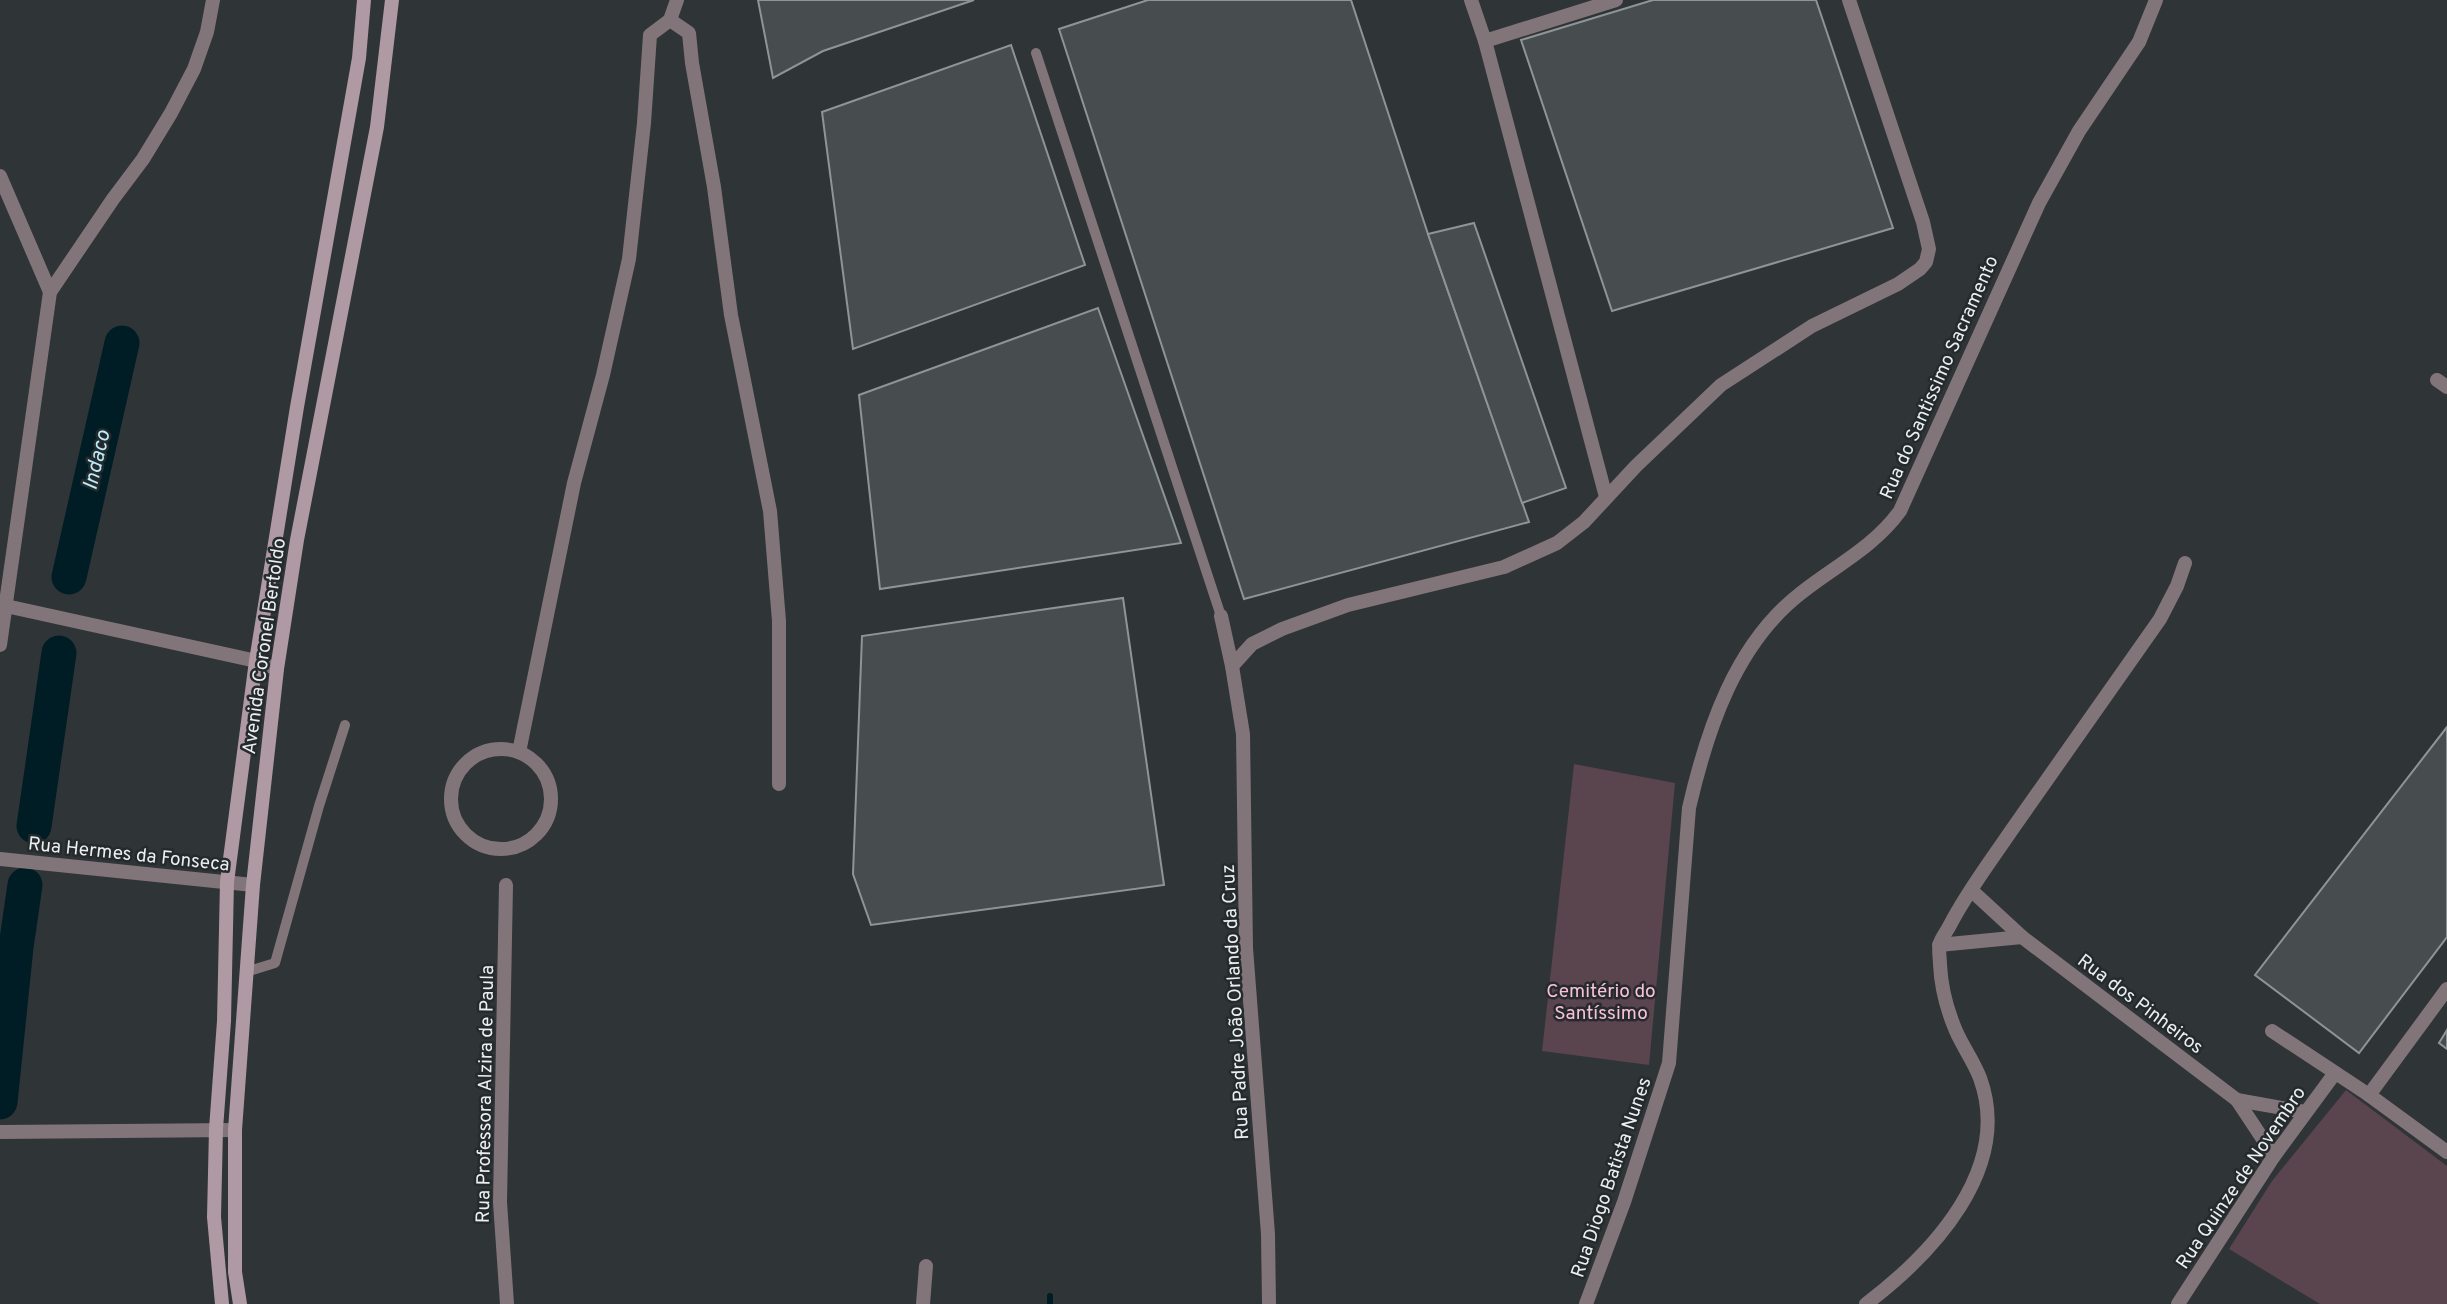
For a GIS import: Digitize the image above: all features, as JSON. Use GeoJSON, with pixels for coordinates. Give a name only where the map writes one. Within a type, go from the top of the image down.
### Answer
{"type":"FeatureCollection","features":[{"type":"Feature","properties":{"kind":"street"},"geometry":{"type":"LineString","coordinates":[[0,645],[50,292],[143,159],[171,113],[194,69],[207,32],[214,0]]}},
{"type":"Feature","properties":{"kind":"street","name":"Avenida Coronel Bertoldo"},"geometry":{"type":"LineString","coordinates":[[222,1304],[214,1217],[216,1129],[224,1021],[227,883],[256,662],[297,407],[359,58],[363,0]]}},
{"type":"Feature","properties":{"kind":"street","name":"Avenida Coronel Bertoldo"},"geometry":{"type":"LineString","coordinates":[[240,1304],[235,1272],[235,1130],[254,885],[277,668],[297,540],[377,127],[392,0]]}},
{"type":"Feature","properties":{"kind":"street"},"geometry":{"type":"LineString","coordinates":[[519,752],[574,483],[603,374],[629,259],[644,123],[650,35],[670,20],[677,0]]}},
{"type":"Feature","properties":{"kind":"street"},"geometry":{"type":"LineString","coordinates":[[1471,0],[1485,41],[1606,497]]}},
{"type":"Feature","properties":{"kind":"street"},"geometry":{"type":"LineString","coordinates":[[1485,41],[1616,0]]}},
{"type":"Feature","properties":{"kind":"street"},"geometry":{"type":"LineString","coordinates":[[1232,666],[1252,644],[1282,629],[1348,605],[1504,567],[1558,543],[1584,522],[1636,466],[1721,385],[1812,326],[1898,284],[1920,269],[1926,262],[1929,249],[1923,222],[1849,0]]}},
{"type":"Feature","properties":{"kind":"street","name":"Rua do Santissimo Sacramento"},"geometry":{"type":"LineString","coordinates":[[1670,1063],[1689,808],[1697,774],[1730,683],[1767,624],[1799,594],[1874,541],[1900,511],[2039,203],[2079,131],[2139,42],[2156,0]]}},
{"type":"Feature","properties":{"kind":"street"},"geometry":{"type":"LineString","coordinates":[[670,20],[690,33],[692,63],[714,187],[732,315],[770,511],[779,621],[779,784]]}},
{"type":"Feature","properties":{"kind":"street"},"geometry":{"type":"LineString","coordinates":[[0,176],[50,292]]}},
{"type":"Feature","properties":{"kind":"street"},"geometry":{"type":"LineString","coordinates":[[297,407],[321,411]]}},
{"type":"Feature","properties":{"kind":"street"},"geometry":{"type":"LineString","coordinates":[[1866,1304],[1885,1290],[1935,1242],[1971,1188],[1982,1160],[1987,1135],[1985,1102],[1980,1078],[1956,1031],[1945,1002],[1939,945],[1971,890],[2160,619],[2174,593],[2185,563]]}},
{"type":"Feature","properties":{"kind":"street"},"geometry":{"type":"LineString","coordinates":[[6,607],[277,668]]}},
{"type":"Feature","properties":{"kind":"street","name":"Rua Padre João Orlando da Cruz"},"geometry":{"type":"LineString","coordinates":[[1221,615],[1243,734],[1246,948],[1268,1234],[1269,1304]]}},
{"type":"Feature","properties":{"kind":"street"},"geometry":{"type":"LineString","coordinates":[[495,749],[519,752],[540,766],[548,781],[552,798],[550,815],[541,830],[529,842],[514,848],[481,846],[467,836],[457,823],[451,808],[451,792],[456,776],[465,763],[479,753],[495,749]]}},
{"type":"Feature","properties":{"kind":"street","name":"Rua Hermes da Fonseca"},"geometry":{"type":"LineString","coordinates":[[0,859],[254,885]]}},
{"type":"Feature","properties":{"kind":"street","name":"Rua Professora Alzira de Paula"},"geometry":{"type":"LineString","coordinates":[[506,885],[500,1202],[507,1304]]}},
{"type":"Feature","properties":{"kind":"street","name":"Rua dos Pinheiros"},"geometry":{"type":"LineString","coordinates":[[1971,890],[2022,937],[2237,1100],[2274,1156]]}},
{"type":"Feature","properties":{"kind":"street"},"geometry":{"type":"LineString","coordinates":[[1939,945],[2022,937]]}},
{"type":"Feature","properties":{"kind":"street"},"geometry":{"type":"LineString","coordinates":[[2369,1095],[2447,989]]}},
{"type":"Feature","properties":{"kind":"street"},"geometry":{"type":"LineString","coordinates":[[2272,1031],[2369,1095],[2447,1152]]}},
{"type":"Feature","properties":{"kind":"street","name":"Rua Diogo Batista Nunes"},"geometry":{"type":"LineString","coordinates":[[1586,1304],[1670,1063]]}},
{"type":"Feature","properties":{"kind":"street","name":"Rua Quinze de Novembro"},"geometry":{"type":"LineString","coordinates":[[2178,1304],[2274,1156],[2335,1073]]}},
{"type":"Feature","properties":{"kind":"street","name":"Rua dos Pinheiros"},"geometry":{"type":"LineString","coordinates":[[2237,1100],[2305,1112]]}},
{"type":"Feature","properties":{"kind":"street"},"geometry":{"type":"LineString","coordinates":[[0,1132],[235,1130]]}},
{"type":"Feature","properties":{"kind":"street"},"geometry":{"type":"LineString","coordinates":[[923,1304],[926,1266]]}},
{"type":"Feature","properties":{"kind":"lane"},"geometry":{"type":"LineString","coordinates":[[1036,52],[1221,615]]}},
{"type":"Feature","properties":{"kind":"lane"},"geometry":{"type":"LineString","coordinates":[[249,971],[275,963],[345,724]]}},
{"type":"Feature","properties":{"kind":"green space","name":"Cemitério do Santíssimo"},"geometry":{"type":"Polygon","coordinates":[[[1574,764],[1675,783],[1649,1065],[1542,1051],[1574,764]]]}},
{"type":"Feature","properties":{"kind":"green space"},"geometry":{"type":"Polygon","coordinates":[[[2346,1090],[2447,1166],[2447,1304],[2320,1304],[2229,1249],[2272,1181],[2346,1090]]]}},
{"type":"Feature","properties":{"kind":"building"},"geometry":{"type":"Polygon","coordinates":[[[758,0],[974,0],[823,51],[773,78],[758,0]]]}},
{"type":"Feature","properties":{"kind":"building"},"geometry":{"type":"Polygon","coordinates":[[[1148,0],[1351,0],[1428,234],[1529,522],[1244,599],[1059,29],[1148,0]]]}},
{"type":"Feature","properties":{"kind":"building"},"geometry":{"type":"Polygon","coordinates":[[[1653,0],[1816,0],[1893,228],[1612,311],[1521,40],[1653,0]]]}},
{"type":"Feature","properties":{"kind":"building"},"geometry":{"type":"Polygon","coordinates":[[[1011,45],[1085,265],[853,349],[822,112],[1011,45]]]}},
{"type":"Feature","properties":{"kind":"building"},"geometry":{"type":"Polygon","coordinates":[[[1474,223],[1566,488],[1522,503],[1428,234],[1474,223]]]}},
{"type":"Feature","properties":{"kind":"building"},"geometry":{"type":"Polygon","coordinates":[[[1098,308],[1181,543],[880,589],[859,395],[1098,308]]]}},
{"type":"Feature","properties":{"kind":"building"},"geometry":{"type":"Polygon","coordinates":[[[1123,598],[1164,885],[871,925],[853,874],[862,636],[1123,598]]]}},
{"type":"Feature","properties":{"kind":"building"},"geometry":{"type":"Polygon","coordinates":[[[2447,727],[2447,937],[2359,1053],[2255,975],[2447,727]]]}},
{"type":"Feature","properties":{"kind":"building"},"geometry":{"type":"Polygon","coordinates":[[[2447,1030],[2447,1049],[2439,1043],[2447,1030]]]}},
{"type":"Feature","properties":{"kind":"waterway","name":"Indaco"},"geometry":{"type":"LineString","coordinates":[[69,577],[122,343]]}},
{"type":"Feature","properties":{"kind":"waterway","name":"Indaco"},"geometry":{"type":"LineString","coordinates":[[34,826],[59,653]]}},
{"type":"Feature","properties":{"kind":"waterway","name":"Indaco"},"geometry":{"type":"LineString","coordinates":[[0,1102],[25,885]]}},
{"type":"Feature","properties":{"kind":"waterway"},"geometry":{"type":"LineString","coordinates":[[1050,1296],[1050,1304]]}}]}
